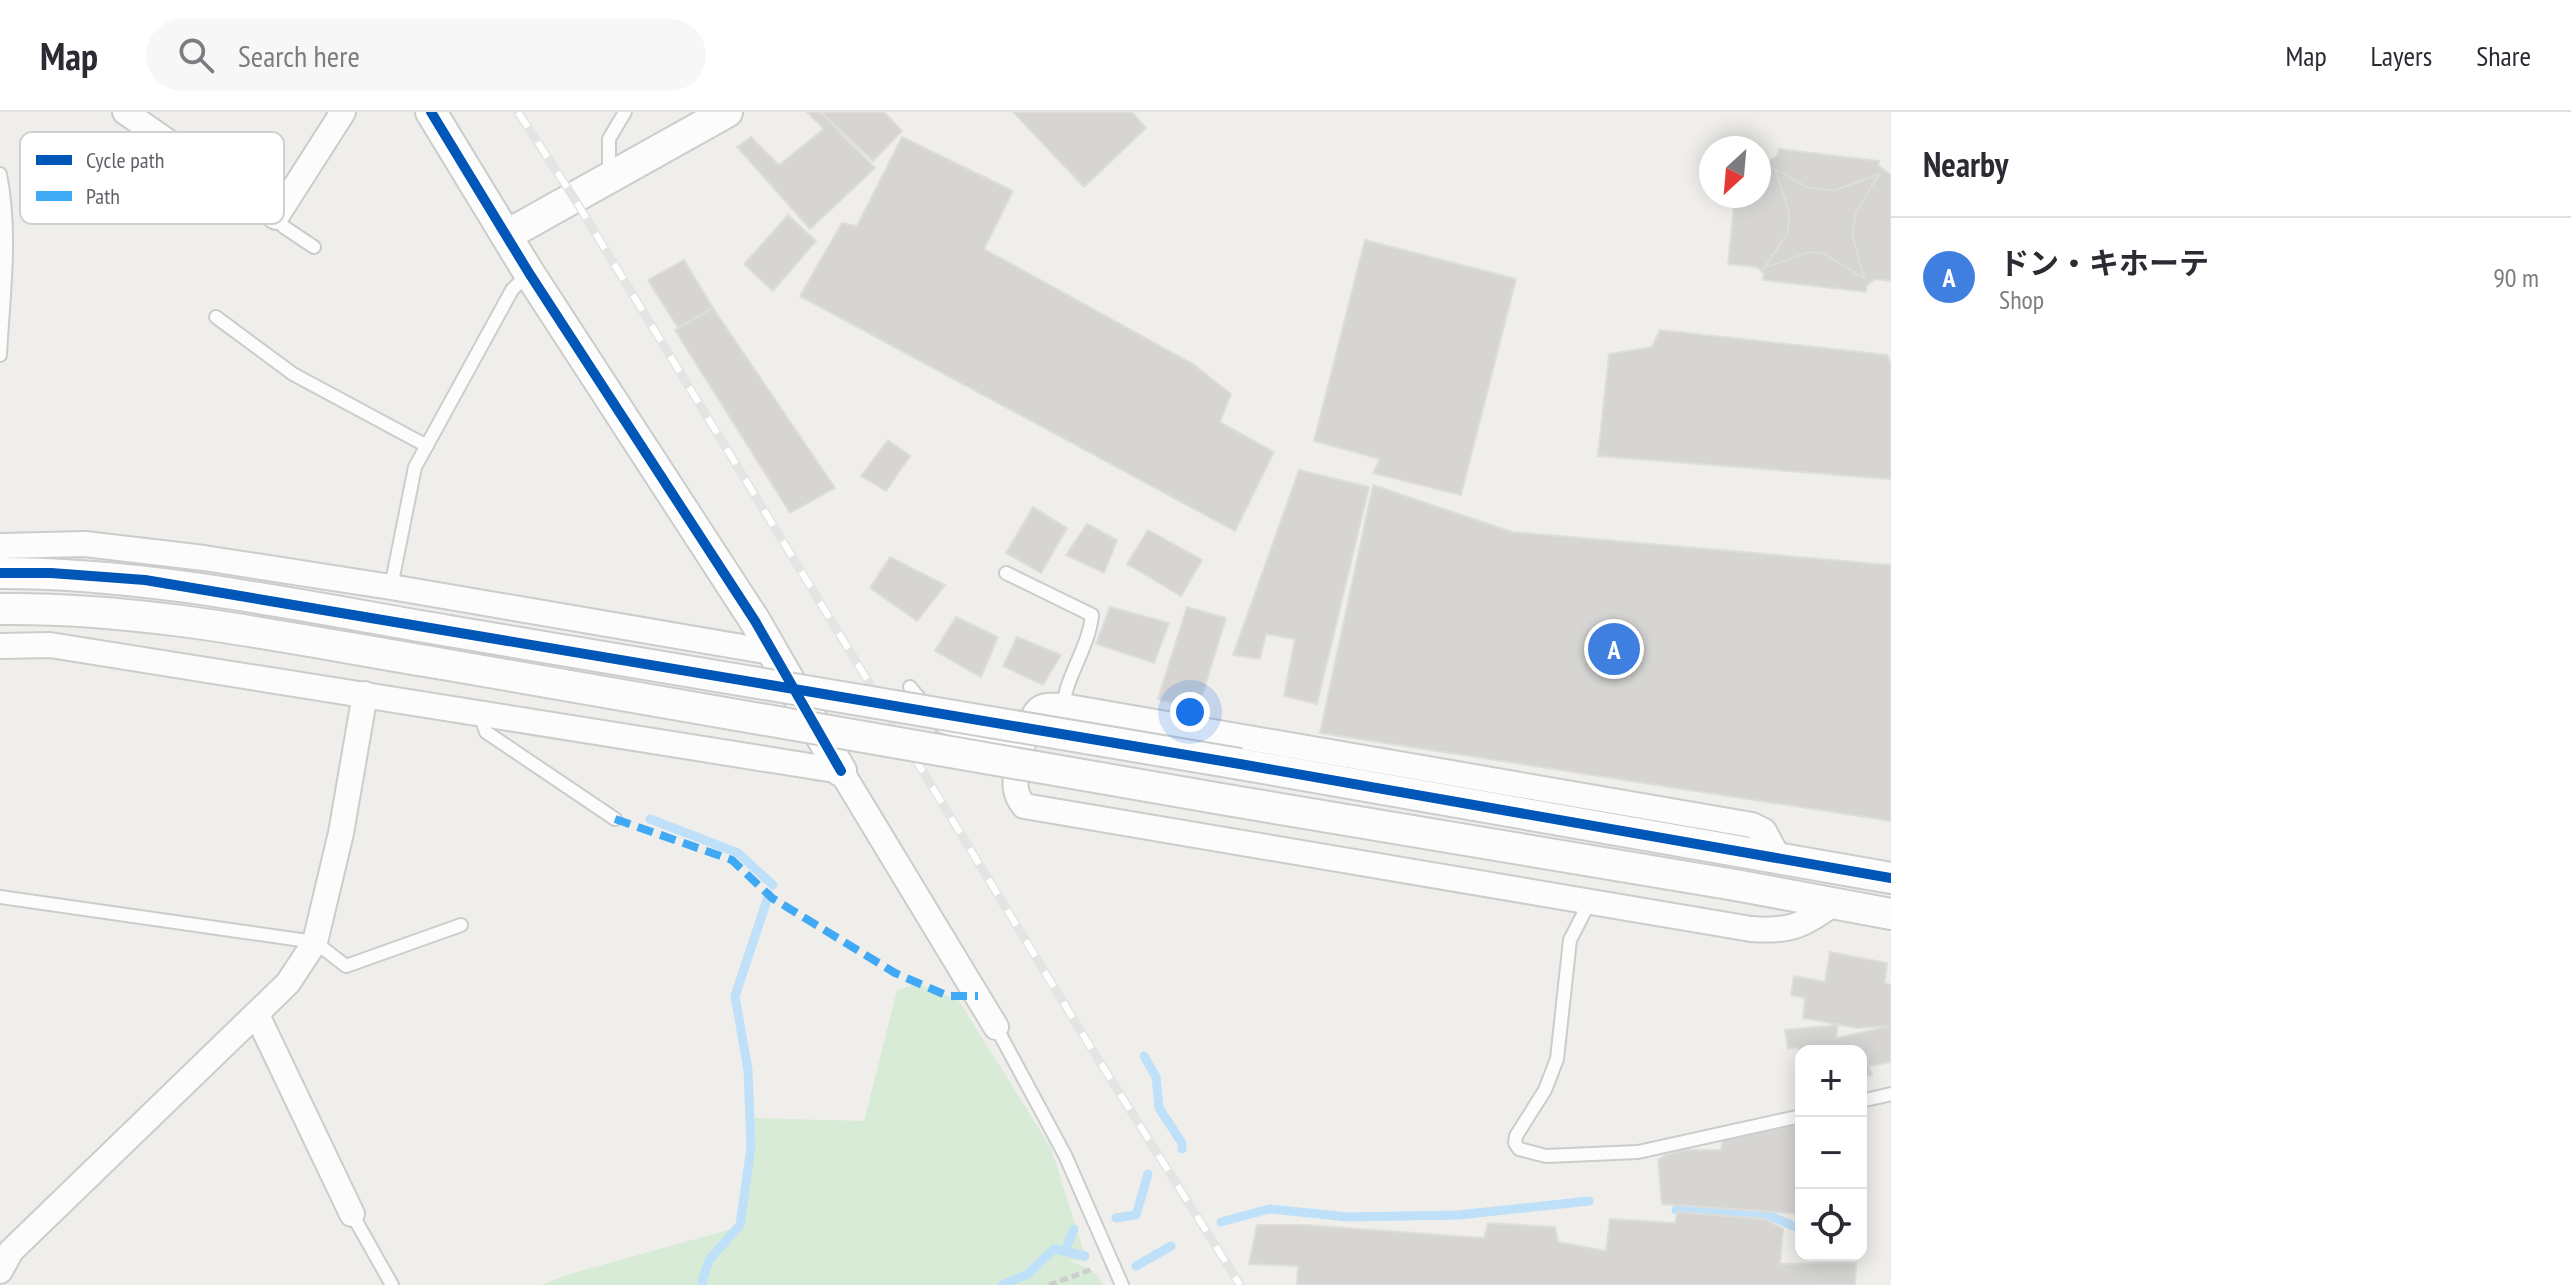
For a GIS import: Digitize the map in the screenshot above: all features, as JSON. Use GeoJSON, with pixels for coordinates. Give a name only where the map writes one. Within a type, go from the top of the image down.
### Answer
{"type":"FeatureCollection","features":[{"type":"Feature","properties":{"kind":"street"},"geometry":{"type":"LineString","coordinates":[[125,112],[154,132]]}},
{"type":"Feature","properties":{"kind":"street"},"geometry":{"type":"LineString","coordinates":[[284,204],[343,112]]}},
{"type":"Feature","properties":{"kind":"street"},"geometry":{"type":"LineString","coordinates":[[431,112],[529,273],[755,621],[841,771],[996,1027]]}},
{"type":"Feature","properties":{"kind":"street"},"geometry":{"type":"LineString","coordinates":[[507,235],[727,112]]}},
{"type":"Feature","properties":{"kind":"street"},"geometry":{"type":"LineString","coordinates":[[0,546],[85,544],[204,558],[771,652]]}},
{"type":"Feature","properties":{"kind":"street"},"geometry":{"type":"LineString","coordinates":[[0,573],[51,573],[145,580],[449,631],[1244,751],[1891,878]]}},
{"type":"Feature","properties":{"kind":"street"},"geometry":{"type":"LineString","coordinates":[[0,609],[103,612],[170,620],[443,664],[1891,914]]}},
{"type":"Feature","properties":{"kind":"street"},"geometry":{"type":"LineString","coordinates":[[0,646],[50,645],[841,771]]}},
{"type":"Feature","properties":{"kind":"street"},"geometry":{"type":"LineString","coordinates":[[0,1271],[11,1251],[288,983],[315,942],[341,833],[365,694]]}},
{"type":"Feature","properties":{"kind":"street"},"geometry":{"type":"LineString","coordinates":[[1244,751],[1063,706],[1043,706],[1037,711],[1022,751],[1015,788],[1024,806],[1751,929],[1779,931],[1811,920],[1834,903]]}},
{"type":"Feature","properties":{"kind":"street"},"geometry":{"type":"LineString","coordinates":[[257,1015],[352,1214]]}},
{"type":"Feature","properties":{"kind":"lane"},"geometry":{"type":"LineString","coordinates":[[609,178],[609,139],[625,112]]}},
{"type":"Feature","properties":{"kind":"lane"},"geometry":{"type":"LineString","coordinates":[[0,174],[5,196],[5,253],[0,355]]}},
{"type":"Feature","properties":{"kind":"lane"},"geometry":{"type":"LineString","coordinates":[[282,224],[314,247]]}},
{"type":"Feature","properties":{"kind":"lane"},"geometry":{"type":"LineString","coordinates":[[391,587],[415,467],[512,290],[529,273]]}},
{"type":"Feature","properties":{"kind":"lane"},"geometry":{"type":"LineString","coordinates":[[216,317],[293,374],[427,446]]}},
{"type":"Feature","properties":{"kind":"lane"},"geometry":{"type":"LineString","coordinates":[[1006,573],[1092,615],[1090,631],[1065,689],[1063,706]]}},
{"type":"Feature","properties":{"kind":"lane"},"geometry":{"type":"LineString","coordinates":[[910,687],[941,726],[1022,751]]}},
{"type":"Feature","properties":{"kind":"lane"},"geometry":{"type":"LineString","coordinates":[[480,714],[486,732],[615,819]]}},
{"type":"Feature","properties":{"kind":"lane"},"geometry":{"type":"LineString","coordinates":[[0,897],[315,942],[346,966],[461,925]]}},
{"type":"Feature","properties":{"kind":"lane"},"geometry":{"type":"LineString","coordinates":[[1590,901],[1570,940],[1557,1059],[1545,1090],[1516,1136],[1515,1143],[1519,1149],[1546,1156],[1638,1152],[1797,1117]]}},
{"type":"Feature","properties":{"kind":"lane"},"geometry":{"type":"LineString","coordinates":[[996,1027],[1065,1155],[1122,1285]]}},
{"type":"Feature","properties":{"kind":"lane"},"geometry":{"type":"LineString","coordinates":[[1867,1100],[1891,1094]]}},
{"type":"Feature","properties":{"kind":"lane"},"geometry":{"type":"LineString","coordinates":[[352,1214],[392,1285]]}},
{"type":"Feature","properties":{"kind":"path"},"geometry":{"type":"LineString","coordinates":[[1049,1285],[1113,1263]]}},
{"type":"Feature","properties":{"kind":"green space"},"geometry":{"type":"Polygon","coordinates":[[[918,984],[959,1001],[1051,1148],[1087,1262],[1068,1260],[1093,1272],[1103,1285],[541,1285],[566,1275],[739,1227],[755,1156],[751,1118],[864,1121],[897,990],[918,984]]]}},
{"type":"Feature","properties":{"kind":"building"},"geometry":{"type":"Polygon","coordinates":[[[807,112],[820,112],[875,168],[810,229],[737,147],[751,137],[779,165],[824,129],[807,112]]]}},
{"type":"Feature","properties":{"kind":"building"},"geometry":{"type":"Polygon","coordinates":[[[821,112],[884,112],[902,131],[873,161],[821,112]]]}},
{"type":"Feature","properties":{"kind":"building"},"geometry":{"type":"Polygon","coordinates":[[[1013,112],[1132,112],[1146,128],[1084,187],[1013,112]]]}},
{"type":"Feature","properties":{"kind":"building"},"geometry":{"type":"Polygon","coordinates":[[[902,137],[1013,191],[984,249],[1193,364],[1231,394],[1220,422],[1274,452],[1235,531],[800,296],[842,223],[857,226],[902,137]]]}},
{"type":"Feature","properties":{"kind":"building"},"geometry":{"type":"Polygon","coordinates":[[[1779,149],[1879,161],[1878,165],[1891,175],[1891,281],[1875,279],[1867,285],[1866,292],[1763,280],[1764,274],[1757,267],[1728,264],[1734,208],[1771,208],[1771,160],[1777,156],[1779,149]]]}},
{"type":"Feature","properties":{"kind":"building"},"geometry":{"type":"Polygon","coordinates":[[[1775,169],[1809,188],[1834,191],[1879,174],[1856,213],[1852,234],[1864,278],[1824,254],[1809,252],[1764,268],[1788,233],[1789,213],[1775,169]]]}},
{"type":"Feature","properties":{"kind":"building"},"geometry":{"type":"Polygon","coordinates":[[[788,215],[816,241],[773,291],[744,264],[788,215]]]}},
{"type":"Feature","properties":{"kind":"building"},"geometry":{"type":"Polygon","coordinates":[[[1365,240],[1516,279],[1461,495],[1373,473],[1380,459],[1314,441],[1365,240]]]}},
{"type":"Feature","properties":{"kind":"building"},"geometry":{"type":"Polygon","coordinates":[[[684,260],[713,308],[678,328],[648,280],[684,260]]]}},
{"type":"Feature","properties":{"kind":"building"},"geometry":{"type":"Polygon","coordinates":[[[713,308],[835,488],[790,513],[675,330],[713,308]]]}},
{"type":"Feature","properties":{"kind":"building"},"geometry":{"type":"Polygon","coordinates":[[[1660,330],[1887,355],[1891,364],[1891,479],[1598,456],[1609,354],[1652,347],[1660,330]]]}},
{"type":"Feature","properties":{"kind":"building"},"geometry":{"type":"Polygon","coordinates":[[[888,440],[910,456],[886,491],[861,476],[888,440]]]}},
{"type":"Feature","properties":{"kind":"building"},"geometry":{"type":"Polygon","coordinates":[[[1299,470],[1369,487],[1317,704],[1284,696],[1295,639],[1266,634],[1260,659],[1233,655],[1299,470]]]}},
{"type":"Feature","properties":{"kind":"building"},"geometry":{"type":"Polygon","coordinates":[[[1373,485],[1512,532],[1891,565],[1891,821],[1320,733],[1373,485]]]}},
{"type":"Feature","properties":{"kind":"building"},"geometry":{"type":"Polygon","coordinates":[[[1033,507],[1067,528],[1041,573],[1006,553],[1033,507]]]}},
{"type":"Feature","properties":{"kind":"building"},"geometry":{"type":"Polygon","coordinates":[[[1087,524],[1117,540],[1104,573],[1066,555],[1087,524]]]}},
{"type":"Feature","properties":{"kind":"building"},"geometry":{"type":"Polygon","coordinates":[[[1148,530],[1202,560],[1181,596],[1127,564],[1148,530]]]}},
{"type":"Feature","properties":{"kind":"building"},"geometry":{"type":"Polygon","coordinates":[[[890,557],[945,585],[917,621],[870,588],[890,557]]]}},
{"type":"Feature","properties":{"kind":"building"},"geometry":{"type":"Polygon","coordinates":[[[1110,607],[1169,623],[1154,663],[1096,644],[1110,607]]]}},
{"type":"Feature","properties":{"kind":"building"},"geometry":{"type":"Polygon","coordinates":[[[1187,607],[1226,618],[1198,709],[1158,699],[1187,607]]]}},
{"type":"Feature","properties":{"kind":"building"},"geometry":{"type":"Polygon","coordinates":[[[956,617],[998,637],[981,677],[935,651],[956,617]]]}},
{"type":"Feature","properties":{"kind":"building"},"geometry":{"type":"Polygon","coordinates":[[[1017,637],[1061,655],[1043,685],[1003,666],[1017,637]]]}},
{"type":"Feature","properties":{"kind":"building"},"geometry":{"type":"Polygon","coordinates":[[[1830,952],[1887,963],[1885,983],[1891,985],[1891,1026],[1857,1028],[1803,1018],[1805,998],[1791,995],[1794,976],[1825,982],[1830,952]]]}},
{"type":"Feature","properties":{"kind":"building"},"geometry":{"type":"Polygon","coordinates":[[[1838,1025],[1836,1038],[1891,1026],[1891,1062],[1869,1066],[1872,1075],[1867,1076],[1867,1045],[1795,1045],[1788,1049],[1785,1030],[1838,1025]]]}},
{"type":"Feature","properties":{"kind":"building"},"geometry":{"type":"Polygon","coordinates":[[[1795,1125],[1795,1214],[1662,1204],[1658,1160],[1684,1150],[1721,1150],[1723,1140],[1795,1125]]]}},
{"type":"Feature","properties":{"kind":"building"},"geometry":{"type":"Polygon","coordinates":[[[1678,1212],[1765,1219],[1783,1229],[1780,1264],[1856,1263],[1855,1285],[1297,1285],[1298,1266],[1249,1264],[1257,1225],[1305,1225],[1484,1238],[1488,1223],[1555,1227],[1558,1242],[1606,1251],[1610,1219],[1675,1223],[1678,1212]]]}},
{"type":"Feature","properties":{"kind":"waterway"},"geometry":{"type":"LineString","coordinates":[[650,819],[738,853],[773,885]]}},
{"type":"Feature","properties":{"kind":"waterway"},"geometry":{"type":"LineString","coordinates":[[703,1285],[709,1260],[740,1225],[751,1148],[748,1070],[735,996],[769,894]]}},
{"type":"Feature","properties":{"kind":"waterway"},"geometry":{"type":"LineString","coordinates":[[1144,1056],[1156,1077],[1159,1108],[1182,1143],[1182,1149]]}},
{"type":"Feature","properties":{"kind":"waterway"},"geometry":{"type":"LineString","coordinates":[[1116,1218],[1136,1215],[1148,1174]]}},
{"type":"Feature","properties":{"kind":"waterway"},"geometry":{"type":"LineString","coordinates":[[1221,1222],[1269,1209],[1348,1217],[1458,1215],[1589,1201]]}},
{"type":"Feature","properties":{"kind":"waterway"},"geometry":{"type":"LineString","coordinates":[[1676,1210],[1770,1216],[1795,1226]]}},
{"type":"Feature","properties":{"kind":"waterway"},"geometry":{"type":"LineString","coordinates":[[1065,1250],[1074,1229]]}},
{"type":"Feature","properties":{"kind":"waterway"},"geometry":{"type":"LineString","coordinates":[[1136,1266],[1171,1246]]}},
{"type":"Feature","properties":{"kind":"waterway"},"geometry":{"type":"LineString","coordinates":[[1002,1285],[1028,1274],[1054,1249],[1085,1256]]}},
{"type":"Feature","properties":{"kind":"railway"},"geometry":{"type":"LineString","coordinates":[[518,112],[574,198],[1085,1038],[1240,1285]]}},
{"type":"Feature","properties":{"kind":"marked path"},"geometry":{"type":"LineString","coordinates":[[615,819],[732,860],[772,898],[895,973],[948,996],[978,996]]}},
{"type":"Feature","properties":{"kind":"cycle path"},"geometry":{"type":"LineString","coordinates":[[431,112],[529,273],[755,621],[841,771]]}},
{"type":"Feature","properties":{"kind":"cycle path"},"geometry":{"type":"LineString","coordinates":[[0,573],[51,573],[145,580],[1240,764],[1891,878]]}},
{"type":"Feature","properties":{"kind":"place","name":"ドン・キホーテ"},"geometry":{"type":"Point","coordinates":[1614,649]}}]}
